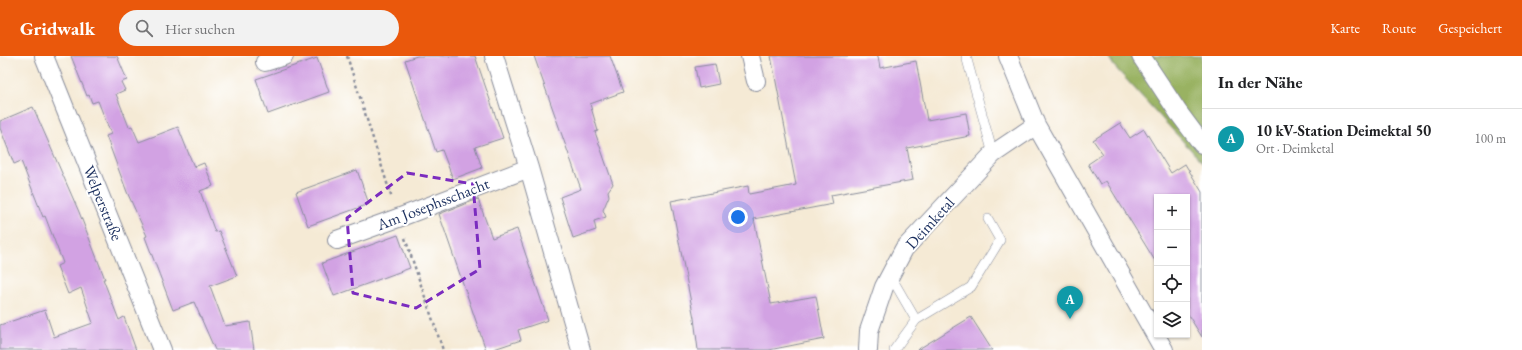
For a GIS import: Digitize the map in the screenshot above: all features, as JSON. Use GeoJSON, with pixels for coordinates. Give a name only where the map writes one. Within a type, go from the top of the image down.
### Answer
{"type":"FeatureCollection","features":[{"type":"Feature","properties":{"kind":"street","name":"Welperstraße"},"geometry":{"type":"LineString","coordinates":[[44,56],[162,350]]}},
{"type":"Feature","properties":{"kind":"street"},"geometry":{"type":"LineString","coordinates":[[265,62],[284,56]]}},
{"type":"Feature","properties":{"kind":"street"},"geometry":{"type":"LineString","coordinates":[[494,56],[529,168],[582,350]]}},
{"type":"Feature","properties":{"kind":"street"},"geometry":{"type":"LineString","coordinates":[[750,56],[756,81]]}},
{"type":"Feature","properties":{"kind":"street"},"geometry":{"type":"LineString","coordinates":[[1008,56],[1036,125],[1164,350]]}},
{"type":"Feature","properties":{"kind":"street"},"geometry":{"type":"LineString","coordinates":[[1141,56],[1178,112],[1202,144]]}},
{"type":"Feature","properties":{"kind":"street","name":"Deimketal"},"geometry":{"type":"LineString","coordinates":[[868,350],[869,331],[884,287],[904,249],[993,154],[1036,125]]}},
{"type":"Feature","properties":{"kind":"street","name":"Am Josephsschacht"},"geometry":{"type":"LineString","coordinates":[[337,240],[529,168]]}},
{"type":"Feature","properties":{"kind":"lane"},"geometry":{"type":"LineString","coordinates":[[966,56],[993,154]]}},
{"type":"Feature","properties":{"kind":"lane"},"geometry":{"type":"LineString","coordinates":[[894,350],[916,320],[971,287],[1000,240],[988,219]]}},
{"type":"Feature","properties":{"kind":"lane"},"geometry":{"type":"LineString","coordinates":[[890,275],[916,320]]}},
{"type":"Feature","properties":{"kind":"highlighted area"},"geometry":{"type":"Polygon","coordinates":[[[407,173],[473,184],[480,269],[416,308],[353,293],[347,218],[407,173]]]}},
{"type":"Feature","properties":{"kind":"green space"},"geometry":{"type":"Polygon","coordinates":[[[1108,56],[1202,56],[1202,162],[1114,66],[1108,56]]]}},
{"type":"Feature","properties":{"kind":"building"},"geometry":{"type":"Polygon","coordinates":[[[71,56],[117,56],[127,80],[121,82],[125,90],[116,94],[129,127],[132,126],[139,142],[178,127],[194,167],[204,163],[213,186],[200,191],[215,232],[219,231],[237,276],[210,286],[225,326],[250,322],[254,350],[215,350],[194,302],[173,310],[145,237],[147,236],[127,192],[106,136],[111,134],[98,101],[92,103],[89,95],[87,96],[71,56]]]}},
{"type":"Feature","properties":{"kind":"building"},"geometry":{"type":"Polygon","coordinates":[[[417,56],[475,56],[503,138],[475,147],[482,168],[453,179],[442,150],[436,152],[405,60],[417,56]]]}},
{"type":"Feature","properties":{"kind":"building"},"geometry":{"type":"Polygon","coordinates":[[[534,56],[610,56],[623,92],[590,104],[598,131],[595,132],[613,184],[608,191],[609,196],[603,210],[606,217],[594,221],[596,230],[573,238],[560,197],[581,189],[534,56]]]}},
{"type":"Feature","properties":{"kind":"building"},"geometry":{"type":"Polygon","coordinates":[[[771,56],[878,56],[880,68],[916,61],[927,120],[966,113],[970,136],[907,148],[913,180],[831,195],[833,204],[754,219],[771,304],[816,296],[824,339],[769,350],[698,350],[694,318],[671,201],[748,186],[749,194],[796,185],[771,56]]]}},
{"type":"Feature","properties":{"kind":"building"},"geometry":{"type":"Polygon","coordinates":[[[317,58],[329,92],[268,114],[256,79],[317,58]]]}},
{"type":"Feature","properties":{"kind":"building"},"geometry":{"type":"Polygon","coordinates":[[[715,64],[719,84],[699,88],[695,67],[715,64]]]}},
{"type":"Feature","properties":{"kind":"building"},"geometry":{"type":"Polygon","coordinates":[[[33,107],[79,212],[119,320],[124,317],[136,350],[0,350],[0,325],[45,310],[54,337],[93,323],[81,288],[68,294],[57,266],[63,263],[45,216],[43,217],[21,161],[14,164],[0,128],[0,121],[33,107]]]}},
{"type":"Feature","properties":{"kind":"building"},"geometry":{"type":"Polygon","coordinates":[[[1120,123],[1130,138],[1144,129],[1171,173],[1185,164],[1202,192],[1202,337],[1190,318],[1190,194],[1154,194],[1154,259],[1106,181],[1100,184],[1088,164],[1103,154],[1093,140],[1120,123]]]}},
{"type":"Feature","properties":{"kind":"building"},"geometry":{"type":"Polygon","coordinates":[[[357,170],[369,204],[308,226],[296,192],[357,170]]]}},
{"type":"Feature","properties":{"kind":"building"},"geometry":{"type":"Polygon","coordinates":[[[478,199],[492,238],[517,229],[548,320],[518,330],[521,340],[491,350],[486,350],[439,214],[478,199]]]}},
{"type":"Feature","properties":{"kind":"building"},"geometry":{"type":"Polygon","coordinates":[[[398,235],[410,268],[334,296],[322,263],[398,235]]]}},
{"type":"Feature","properties":{"kind":"building"},"geometry":{"type":"Polygon","coordinates":[[[971,317],[992,350],[917,350],[971,317]]]}},
{"type":"Feature","properties":{"kind":"place","name":"10 kV-Station Deimektal 50"},"geometry":{"type":"Point","coordinates":[1070,319]}}]}
